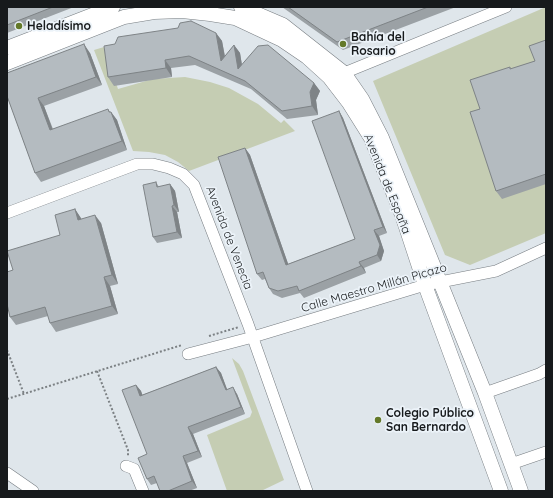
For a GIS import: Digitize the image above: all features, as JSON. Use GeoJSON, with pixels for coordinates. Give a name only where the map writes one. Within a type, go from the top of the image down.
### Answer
{"type":"FeatureCollection","features":[{"type":"Feature","properties":{"kind":"main road"},"geometry":{"type":"LineString","coordinates":[[7,48],[113,7]]}},
{"type":"Feature","properties":{"kind":"main road","name":"Avenida de España"},"geometry":{"type":"LineString","coordinates":[[241,7],[258,10],[283,25],[362,99],[382,138],[501,491]]}},
{"type":"Feature","properties":{"kind":"main road","name":"Avenida de España"},"geometry":{"type":"LineString","coordinates":[[7,63],[123,12],[182,11],[235,18],[282,40],[339,78]]}},
{"type":"Feature","properties":{"kind":"main road","name":"Avenida de España"},"geometry":{"type":"LineString","coordinates":[[432,283],[485,393],[521,491]]}},
{"type":"Feature","properties":{"kind":"street"},"geometry":{"type":"LineString","coordinates":[[339,78],[506,7]]}},
{"type":"Feature","properties":{"kind":"street","name":"Avenida de Venecia"},"geometry":{"type":"LineString","coordinates":[[7,213],[137,164],[153,164],[169,168],[183,174],[194,185],[253,337],[307,491]]}},
{"type":"Feature","properties":{"kind":"street","name":"Calle Maestro Millán Picazo"},"geometry":{"type":"LineString","coordinates":[[188,354],[253,337],[432,283],[496,271],[546,248]]}},
{"type":"Feature","properties":{"kind":"street"},"geometry":{"type":"LineString","coordinates":[[485,393],[539,374],[546,370]]}},
{"type":"Feature","properties":{"kind":"street"},"geometry":{"type":"LineString","coordinates":[[511,464],[546,452]]}},
{"type":"Feature","properties":{"kind":"street"},"geometry":{"type":"LineString","coordinates":[[126,466],[134,470],[143,491]]}},
{"type":"Feature","properties":{"kind":"street"},"geometry":{"type":"LineString","coordinates":[[7,473],[33,491]]}},
{"type":"Feature","properties":{"kind":"path"},"geometry":{"type":"LineString","coordinates":[[203,338],[248,324]]}},
{"type":"Feature","properties":{"kind":"path"},"geometry":{"type":"LineString","coordinates":[[7,399],[188,343]]}},
{"type":"Feature","properties":{"kind":"path"},"geometry":{"type":"LineString","coordinates":[[7,350],[24,394]]}},
{"type":"Feature","properties":{"kind":"path"},"geometry":{"type":"LineString","coordinates":[[97,371],[128,450],[126,466]]}},
{"type":"Feature","properties":{"kind":"green space"},"geometry":{"type":"Polygon","coordinates":[[[546,7],[546,233],[470,265],[445,255],[373,81],[546,7]]]}},
{"type":"Feature","properties":{"kind":"green space"},"geometry":{"type":"Polygon","coordinates":[[[104,47],[118,89],[153,79],[185,77],[210,82],[229,88],[258,104],[281,123],[284,120],[295,131],[189,171],[178,162],[165,155],[133,151],[94,50],[104,47]]]}},
{"type":"Feature","properties":{"kind":"green space"},"geometry":{"type":"Polygon","coordinates":[[[232,358],[239,364],[243,371],[284,480],[261,491],[227,491],[207,435],[250,417],[252,412],[232,358]]]}},
{"type":"Feature","properties":{"kind":"building"},"geometry":{"type":"Polygon","coordinates":[[[7,7],[53,7],[7,25],[7,7]]]}},
{"type":"Feature","properties":{"kind":"building"},"geometry":{"type":"Polygon","coordinates":[[[288,7],[428,7],[337,42],[288,7]]]}},
{"type":"Feature","properties":{"kind":"building"},"geometry":{"type":"Polygon","coordinates":[[[191,21],[216,33],[221,61],[234,45],[238,69],[258,46],[268,45],[314,83],[310,92],[312,106],[282,111],[245,81],[189,56],[165,60],[166,68],[108,77],[104,46],[115,44],[118,37],[178,28],[180,23],[191,21]]]}},
{"type":"Feature","properties":{"kind":"building"},"geometry":{"type":"Polygon","coordinates":[[[546,40],[546,174],[496,191],[470,112],[480,109],[470,80],[510,67],[510,69],[535,61],[529,46],[546,40]]]}},
{"type":"Feature","properties":{"kind":"building"},"geometry":{"type":"Polygon","coordinates":[[[84,44],[96,77],[38,98],[50,130],[108,109],[109,112],[111,112],[122,141],[35,173],[7,96],[7,73],[84,44]]]}},
{"type":"Feature","properties":{"kind":"building"},"geometry":{"type":"Polygon","coordinates":[[[339,111],[383,227],[374,230],[380,245],[377,255],[359,262],[361,266],[299,291],[297,286],[278,291],[269,288],[263,272],[257,274],[218,157],[245,148],[286,265],[355,239],[312,121],[339,111]]]}},
{"type":"Feature","properties":{"kind":"building"},"geometry":{"type":"Polygon","coordinates":[[[156,182],[157,187],[170,184],[177,232],[153,237],[143,185],[156,182]]]}},
{"type":"Feature","properties":{"kind":"building"},"geometry":{"type":"Polygon","coordinates":[[[75,209],[78,220],[95,215],[112,275],[104,277],[112,306],[50,323],[45,307],[10,317],[7,304],[7,272],[13,270],[7,251],[60,235],[55,215],[75,209]]]}},
{"type":"Feature","properties":{"kind":"building"},"geometry":{"type":"Polygon","coordinates":[[[216,367],[226,390],[233,387],[241,407],[188,427],[198,451],[183,456],[192,481],[168,491],[160,491],[154,476],[147,479],[138,458],[147,454],[122,390],[136,385],[140,396],[216,367]]]}},
{"type":"Feature","properties":{"kind":"place","name":"Heladísimo"},"geometry":{"type":"Point","coordinates":[19,26]}},
{"type":"Feature","properties":{"kind":"place","name":"Bahía del Rosario"},"geometry":{"type":"Point","coordinates":[343,44]}},
{"type":"Feature","properties":{"kind":"place","name":"Colegio Público San Bernardo"},"geometry":{"type":"Point","coordinates":[378,420]}}]}
